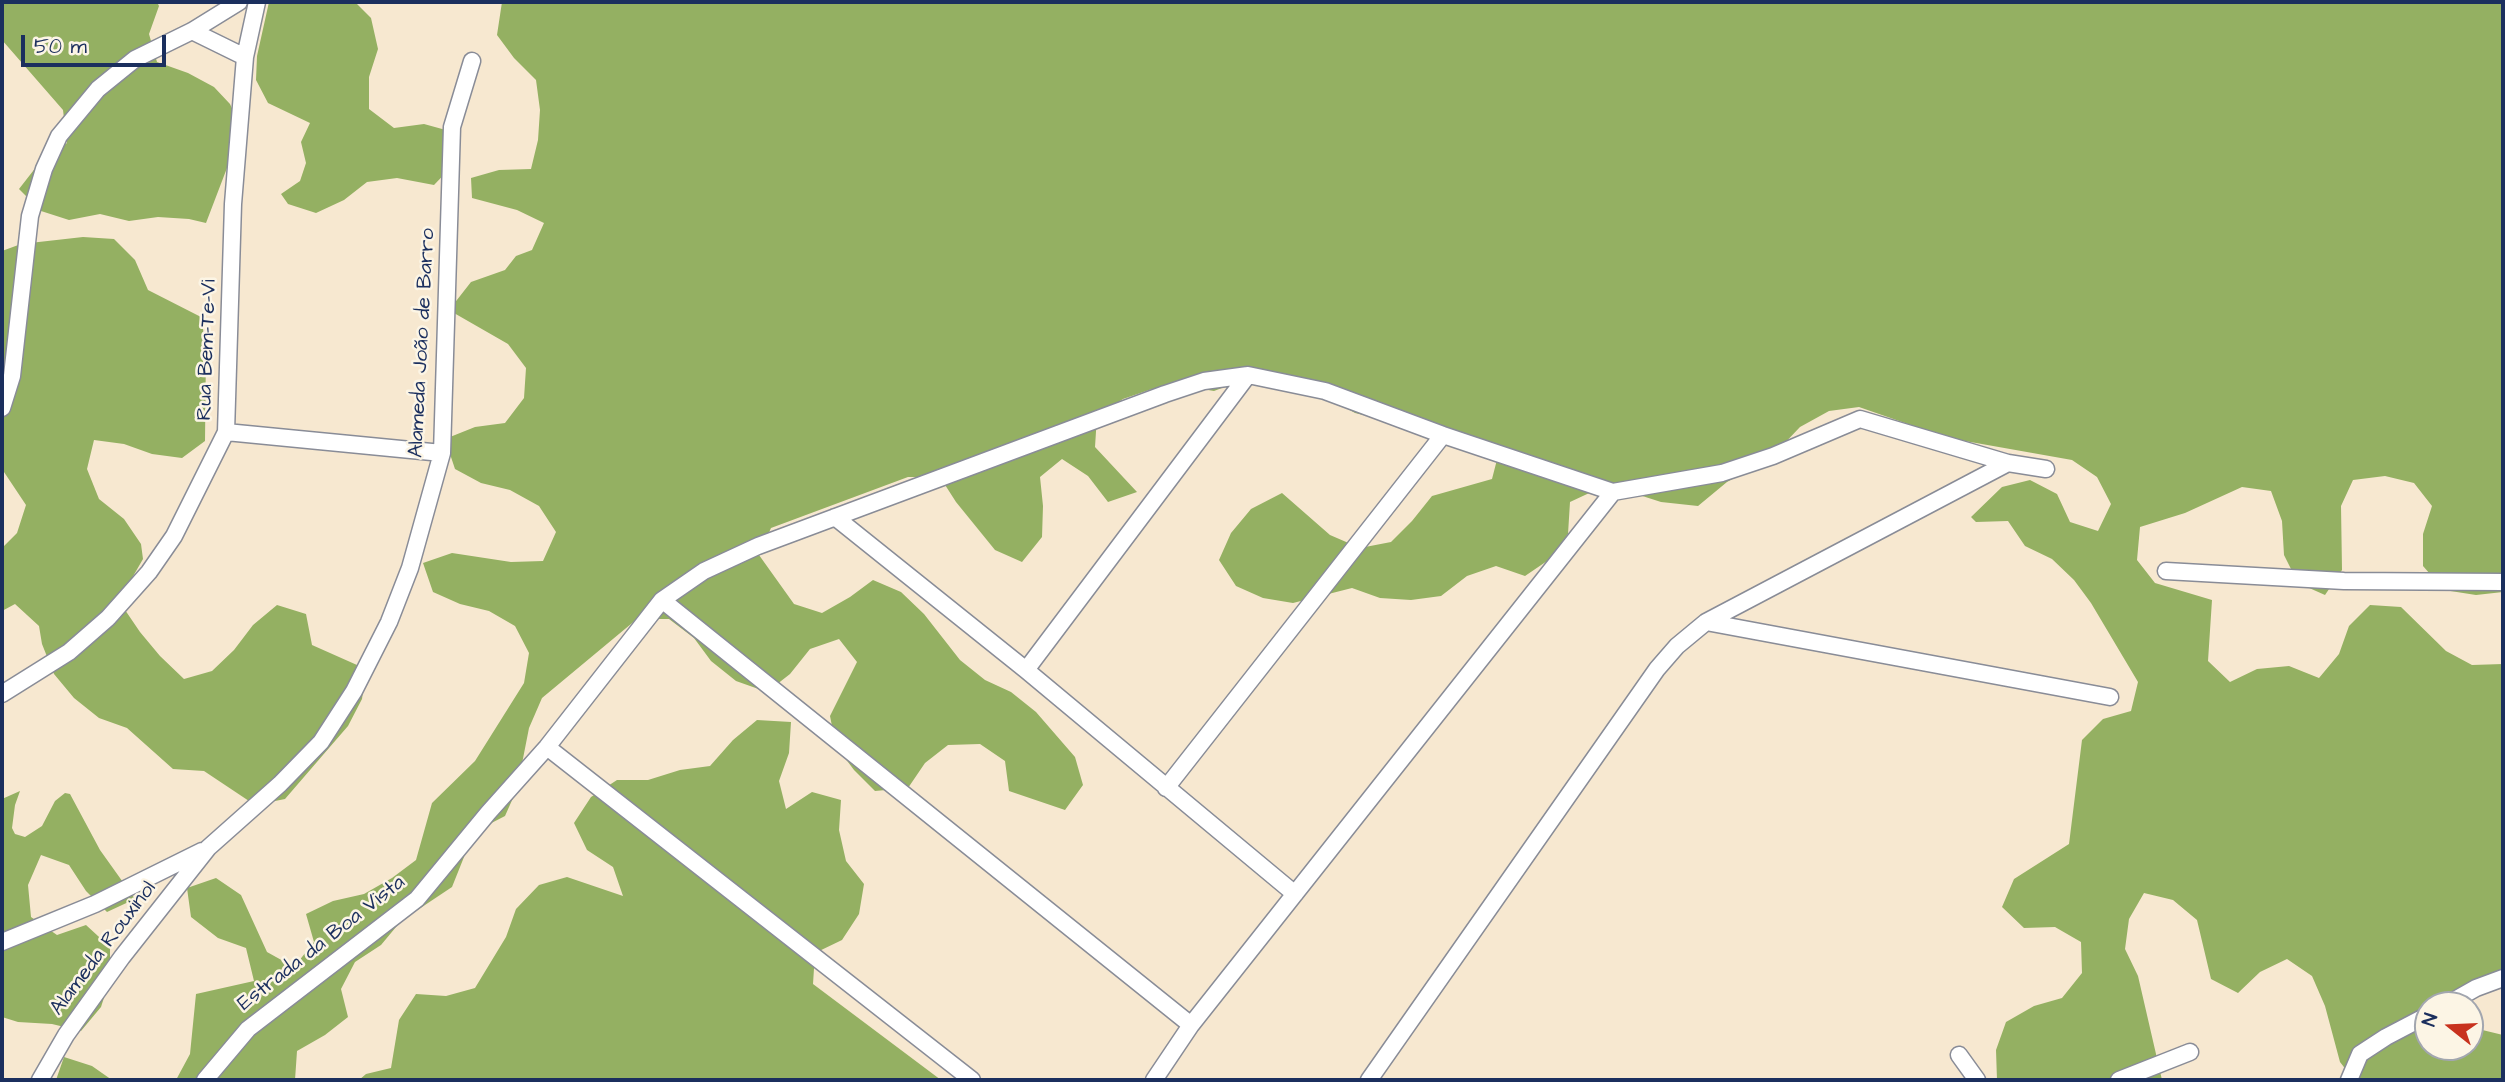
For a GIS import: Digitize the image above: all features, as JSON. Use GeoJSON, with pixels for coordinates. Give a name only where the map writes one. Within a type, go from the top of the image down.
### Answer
{"type":"FeatureCollection","features":[{"type":"Feature","properties":{"kind":"street"},"geometry":{"type":"LineString","coordinates":[[2,408],[12,376],[30,216],[44,169],[59,136],[98,89],[135,59],[192,31],[239,2]]}},
{"type":"Feature","properties":{"kind":"street","name":"Rua Bem-Te-Vi"},"geometry":{"type":"LineString","coordinates":[[2,694],[69,652],[108,618],[149,572],[174,536],[226,432],[233,204],[245,57],[257,2]]}},
{"type":"Feature","properties":{"kind":"street"},"geometry":{"type":"LineString","coordinates":[[192,31],[245,57]]}},
{"type":"Feature","properties":{"kind":"street","name":"Alameda João de Barro"},"geometry":{"type":"LineString","coordinates":[[208,848],[280,784],[321,742],[355,691],[390,622],[410,568],[442,453],[452,127],[472,61]]}},
{"type":"Feature","properties":{"kind":"street"},"geometry":{"type":"LineString","coordinates":[[1026,670],[1248,375]]}},
{"type":"Feature","properties":{"kind":"street","name":"Estrada da Boa Vista"},"geometry":{"type":"LineString","coordinates":[[205,1080],[248,1029],[417,898],[547,747],[662,600],[704,571],[758,546],[1165,394],[1204,381],[1248,375],[1325,391],[1443,435],[1613,492]]}},
{"type":"Feature","properties":{"kind":"street"},"geometry":{"type":"LineString","coordinates":[[1154,1080],[1191,1025],[1613,492],[1722,473],[1773,456],[1860,419],[2008,463],[2046,469]]}},
{"type":"Feature","properties":{"kind":"street"},"geometry":{"type":"LineString","coordinates":[[226,432],[442,453]]}},
{"type":"Feature","properties":{"kind":"street"},"geometry":{"type":"LineString","coordinates":[[1166,788],[1443,435]]}},
{"type":"Feature","properties":{"kind":"street"},"geometry":{"type":"LineString","coordinates":[[1369,1080],[1657,669],[1677,646],[1706,622],[2008,463]]}},
{"type":"Feature","properties":{"kind":"street"},"geometry":{"type":"LineString","coordinates":[[835,517],[1026,670],[1295,894]]}},
{"type":"Feature","properties":{"kind":"street"},"geometry":{"type":"LineString","coordinates":[[2166,571],[2344,581],[2503,582]]}},
{"type":"Feature","properties":{"kind":"street"},"geometry":{"type":"LineString","coordinates":[[662,600],[1191,1025]]}},
{"type":"Feature","properties":{"kind":"street"},"geometry":{"type":"LineString","coordinates":[[1706,622],[2110,697]]}},
{"type":"Feature","properties":{"kind":"street"},"geometry":{"type":"LineString","coordinates":[[547,747],[972,1080]]}},
{"type":"Feature","properties":{"kind":"street"},"geometry":{"type":"LineString","coordinates":[[2,942],[95,904],[208,848]]}},
{"type":"Feature","properties":{"kind":"street","name":"Alameda Rouxinol"},"geometry":{"type":"LineString","coordinates":[[40,1080],[66,1035],[122,957],[208,848]]}},
{"type":"Feature","properties":{"kind":"street"},"geometry":{"type":"LineString","coordinates":[[2471,991],[2503,978]]}},
{"type":"Feature","properties":{"kind":"street"},"geometry":{"type":"LineString","coordinates":[[2350,1080],[2360,1054],[2414,1023]]}},
{"type":"Feature","properties":{"kind":"street"},"geometry":{"type":"LineString","coordinates":[[2119,1080],[2190,1052]]}},
{"type":"Feature","properties":{"kind":"street"},"geometry":{"type":"LineString","coordinates":[[1959,1055],[1977,1080]]}},
{"type":"Feature","properties":{"kind":"green space"},"geometry":{"type":"Polygon","coordinates":[[[2,2],[157,2],[159,6],[149,34],[157,62],[188,73],[214,87],[230,104],[235,115],[235,147],[206,223],[158,217],[129,221],[100,214],[69,220],[41,211],[19,189],[40,162],[67,143],[63,110],[2,40],[2,2]]]}},
{"type":"Feature","properties":{"kind":"green space"},"geometry":{"type":"Polygon","coordinates":[[[269,2],[355,2],[371,18],[378,49],[369,77],[369,109],[394,128],[424,124],[453,132],[457,161],[434,185],[397,178],[367,182],[344,200],[316,213],[288,204],[281,194],[300,181],[306,163],[301,142],[310,123],[268,103],[256,80],[257,56],[269,2]]]}},
{"type":"Feature","properties":{"kind":"green space"},"geometry":{"type":"Polygon","coordinates":[[[502,2],[2503,2],[2503,592],[2476,595],[2444,590],[2423,566],[2423,534],[2432,506],[2414,483],[2385,476],[2353,480],[2341,506],[2342,570],[2325,595],[2298,583],[2284,555],[2282,521],[2271,491],[2242,487],[2185,513],[2140,527],[2137,560],[2155,583],[2212,600],[2208,661],[2230,682],[2257,669],[2289,666],[2319,678],[2339,654],[2349,626],[2370,605],[2401,607],[2446,651],[2472,665],[2503,664],[2503,978],[2483,991],[2414,991],[2414,1061],[2484,1061],[2484,1030],[2503,1035],[2503,1080],[2354,1080],[2340,1062],[2325,1006],[2312,976],[2287,959],[2260,972],[2238,993],[2211,979],[2197,920],[2173,900],[2144,893],[2129,919],[2125,949],[2138,976],[2162,1080],[1997,1080],[1996,1050],[2006,1022],[2034,1006],[2062,998],[2082,973],[2081,942],[2055,927],[2024,928],[2002,907],[2014,879],[2069,844],[2082,740],[2103,719],[2131,711],[2138,682],[2091,603],[2074,580],[2052,559],[2025,546],[2008,521],[1976,522],[1971,517],[2002,487],[2030,480],[2057,494],[2070,522],[2098,531],[2111,504],[2097,477],[2072,460],[1948,438],[1859,407],[1829,411],[1800,427],[1779,449],[1727,482],[1698,506],[1661,502],[1630,492],[1600,488],[1570,502],[1568,534],[1550,559],[1525,576],[1496,566],[1467,576],[1441,596],[1411,600],[1380,598],[1352,588],[1293,603],[1263,598],[1236,586],[1219,560],[1231,533],[1251,509],[1282,493],[1330,535],[1360,548],[1391,542],[1432,496],[1492,479],[1500,448],[1355,413],[1300,382],[1243,380],[1214,391],[1184,386],[1152,389],[1123,399],[1097,416],[1095,447],[1137,492],[1108,502],[1088,476],[1062,459],[1040,477],[1042,537],[1022,562],[995,550],[956,502],[940,477],[908,477],[771,528],[759,555],[794,604],[822,613],[873,580],[901,592],[924,614],[960,660],[985,680],[1011,692],[1036,712],[1075,757],[1083,785],[1065,810],[1009,791],[1005,761],[980,744],[948,745],[925,763],[908,788],[875,791],[854,770],[836,746],[830,716],[857,662],[839,639],[810,649],[790,674],[767,692],[736,681],[711,661],[694,638],[669,619],[637,619],[542,698],[529,728],[517,789],[505,816],[474,832],[452,887],[401,921],[381,945],[355,962],[341,989],[348,1017],[325,1035],[297,1051],[295,1080],[176,1080],[190,1054],[196,994],[254,981],[246,948],[218,938],[191,917],[187,888],[216,878],[241,895],[267,952],[294,967],[314,942],[306,914],[333,901],[364,894],[416,860],[432,803],[475,761],[524,683],[529,653],[515,626],[489,611],[460,604],[433,592],[423,563],[452,553],[511,562],[543,561],[556,532],[539,506],[510,490],[481,483],[455,469],[445,439],[475,427],[505,423],[524,398],[526,368],[508,344],[447,309],[471,282],[505,270],[516,256],[532,250],[544,223],[517,210],[472,198],[471,178],[499,170],[531,169],[538,140],[540,110],[536,80],[514,58],[497,35],[502,2]]]}},
{"type":"Feature","properties":{"kind":"green space"},"geometry":{"type":"Polygon","coordinates":[[[83,237],[114,239],[135,260],[148,290],[201,317],[206,347],[205,441],[182,458],[94,440],[87,469],[99,499],[124,519],[141,544],[143,559],[132,578],[123,607],[160,656],[184,679],[212,671],[234,650],[253,625],[277,605],[306,614],[312,645],[366,669],[362,699],[348,726],[285,799],[255,805],[204,771],[173,769],[127,728],[99,718],[74,698],[54,674],[42,644],[39,626],[15,604],[2,611],[2,548],[17,533],[26,505],[2,469],[2,251],[21,244],[83,237]]]}},
{"type":"Feature","properties":{"kind":"green space"},"geometry":{"type":"Polygon","coordinates":[[[757,720],[791,722],[789,753],[779,781],[786,809],[812,792],[841,800],[839,830],[846,861],[864,884],[859,914],[842,940],[815,953],[813,984],[941,1080],[359,1080],[366,1074],[391,1068],[399,1020],[416,994],[446,996],[475,988],[506,937],[516,909],[539,885],[567,877],[623,896],[613,867],[587,850],[574,823],[591,797],[617,780],[648,780],[680,770],[710,766],[733,740],[757,720]]]}},
{"type":"Feature","properties":{"kind":"green space"},"geometry":{"type":"Polygon","coordinates":[[[20,791],[12,828],[15,834],[25,837],[42,826],[55,801],[65,793],[70,794],[100,850],[135,899],[107,912],[86,891],[69,865],[41,855],[28,885],[31,917],[57,935],[86,925],[110,947],[110,979],[101,1007],[81,1031],[52,1024],[18,1022],[2,1017],[2,799],[20,791]]]}},
{"type":"Feature","properties":{"kind":"green space"},"geometry":{"type":"Polygon","coordinates":[[[64,1057],[92,1066],[112,1080],[56,1080],[64,1057]]]}}]}
